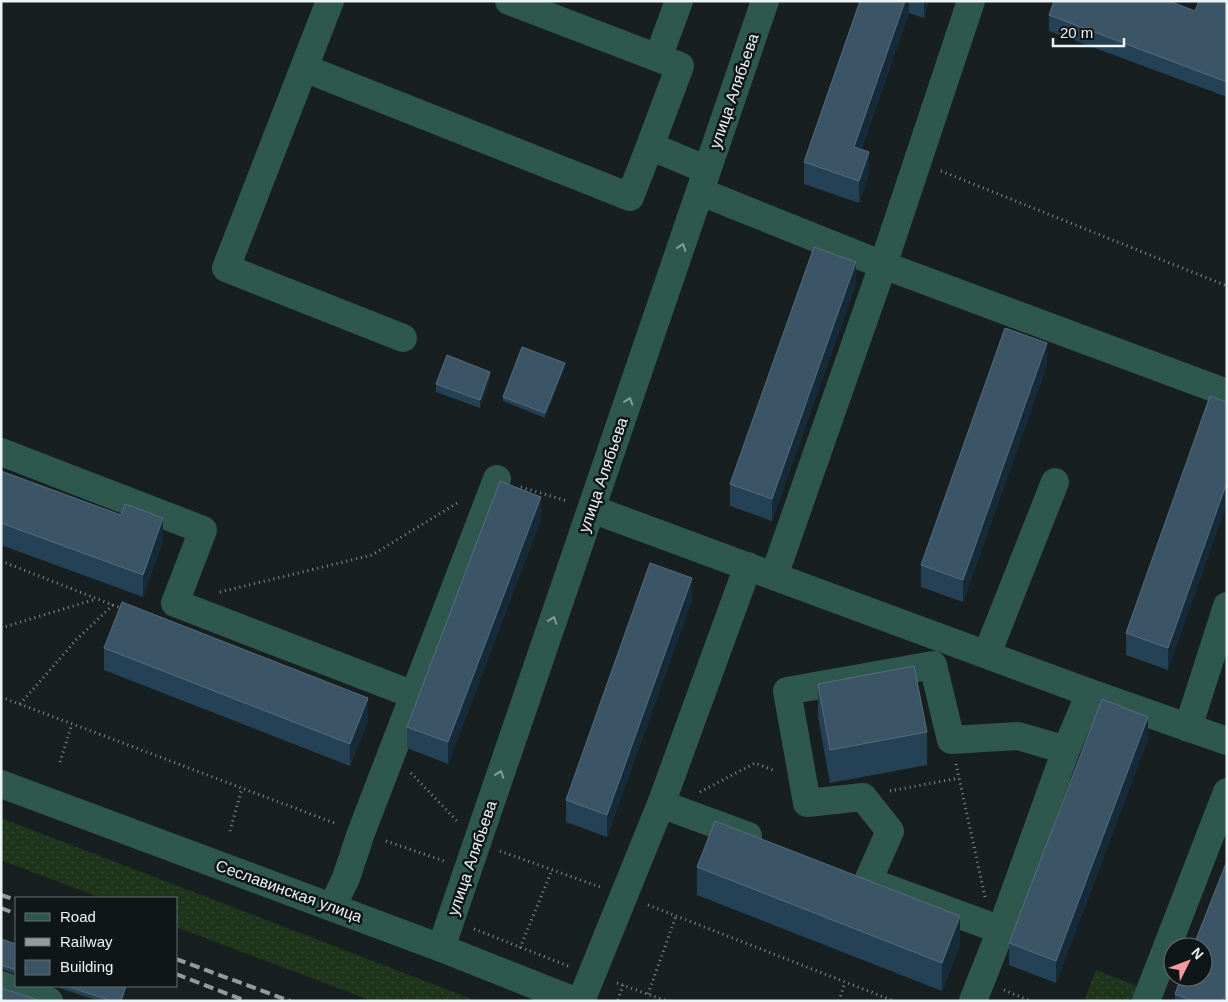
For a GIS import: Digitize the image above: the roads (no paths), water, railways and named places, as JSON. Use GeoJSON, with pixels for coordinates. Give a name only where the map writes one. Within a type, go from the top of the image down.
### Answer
{"type":"FeatureCollection","features":[{"type":"Feature","properties":{"kind":"street"},"geometry":{"type":"LineString","coordinates":[[330,1],[226,268],[403,338]]}},
{"type":"Feature","properties":{"kind":"street"},"geometry":{"type":"LineString","coordinates":[[304,68],[630,196],[680,66],[509,1]]}},
{"type":"Feature","properties":{"kind":"street"},"geometry":{"type":"LineString","coordinates":[[658,58],[679,1]]}},
{"type":"Feature","properties":{"kind":"street","name":"улица Алябьева"},"geometry":{"type":"LineString","coordinates":[[440,948],[592,510],[765,1]]}},
{"type":"Feature","properties":{"kind":"street"},"geometry":{"type":"LineString","coordinates":[[774,576],[883,265],[971,1]]}},
{"type":"Feature","properties":{"kind":"street"},"geometry":{"type":"LineString","coordinates":[[650,146],[704,181],[883,265],[1227,393]]}},
{"type":"Feature","properties":{"kind":"street"},"geometry":{"type":"LineString","coordinates":[[1,452],[203,530],[175,603],[414,694]]}},
{"type":"Feature","properties":{"kind":"street"},"geometry":{"type":"LineString","coordinates":[[332,907],[346,878],[361,833],[497,479]]}},
{"type":"Feature","properties":{"kind":"street"},"geometry":{"type":"LineString","coordinates":[[987,654],[1055,482]]}},
{"type":"Feature","properties":{"kind":"street"},"geometry":{"type":"LineString","coordinates":[[592,510],[1090,693],[1227,741]]}},
{"type":"Feature","properties":{"kind":"street"},"geometry":{"type":"LineString","coordinates":[[581,1001],[590,974],[624,896],[666,806],[748,566]]}},
{"type":"Feature","properties":{"kind":"street"},"geometry":{"type":"LineString","coordinates":[[1188,728],[1227,606]]}},
{"type":"Feature","properties":{"kind":"street"},"geometry":{"type":"LineString","coordinates":[[868,881],[890,831],[862,797],[807,802],[787,692],[933,665],[950,740],[1018,736],[1066,750]]}},
{"type":"Feature","properties":{"kind":"street"},"geometry":{"type":"LineString","coordinates":[[973,1001],[996,929],[1090,693]]}},
{"type":"Feature","properties":{"kind":"street","name":"Сеславинская улица"},"geometry":{"type":"LineString","coordinates":[[1,784],[332,907],[575,1001]]}},
{"type":"Feature","properties":{"kind":"street"},"geometry":{"type":"LineString","coordinates":[[1146,1001],[1227,792]]}},
{"type":"Feature","properties":{"kind":"street"},"geometry":{"type":"LineString","coordinates":[[666,806],[769,844]]}},
{"type":"Feature","properties":{"kind":"street"},"geometry":{"type":"LineString","coordinates":[[841,871],[996,929]]}},
{"type":"Feature","properties":{"kind":"street"},"geometry":{"type":"LineString","coordinates":[[1,984],[49,1001]]}},
{"type":"Feature","properties":{"kind":"railway"},"geometry":{"type":"LineString","coordinates":[[1,895],[15,900]]}},
{"type":"Feature","properties":{"kind":"railway"},"geometry":{"type":"LineString","coordinates":[[1,908],[15,914]]}},
{"type":"Feature","properties":{"kind":"railway"},"geometry":{"type":"LineString","coordinates":[[178,960],[290,1001]]}},
{"type":"Feature","properties":{"kind":"railway"},"geometry":{"type":"LineString","coordinates":[[178,975],[246,1001]]}}]}
